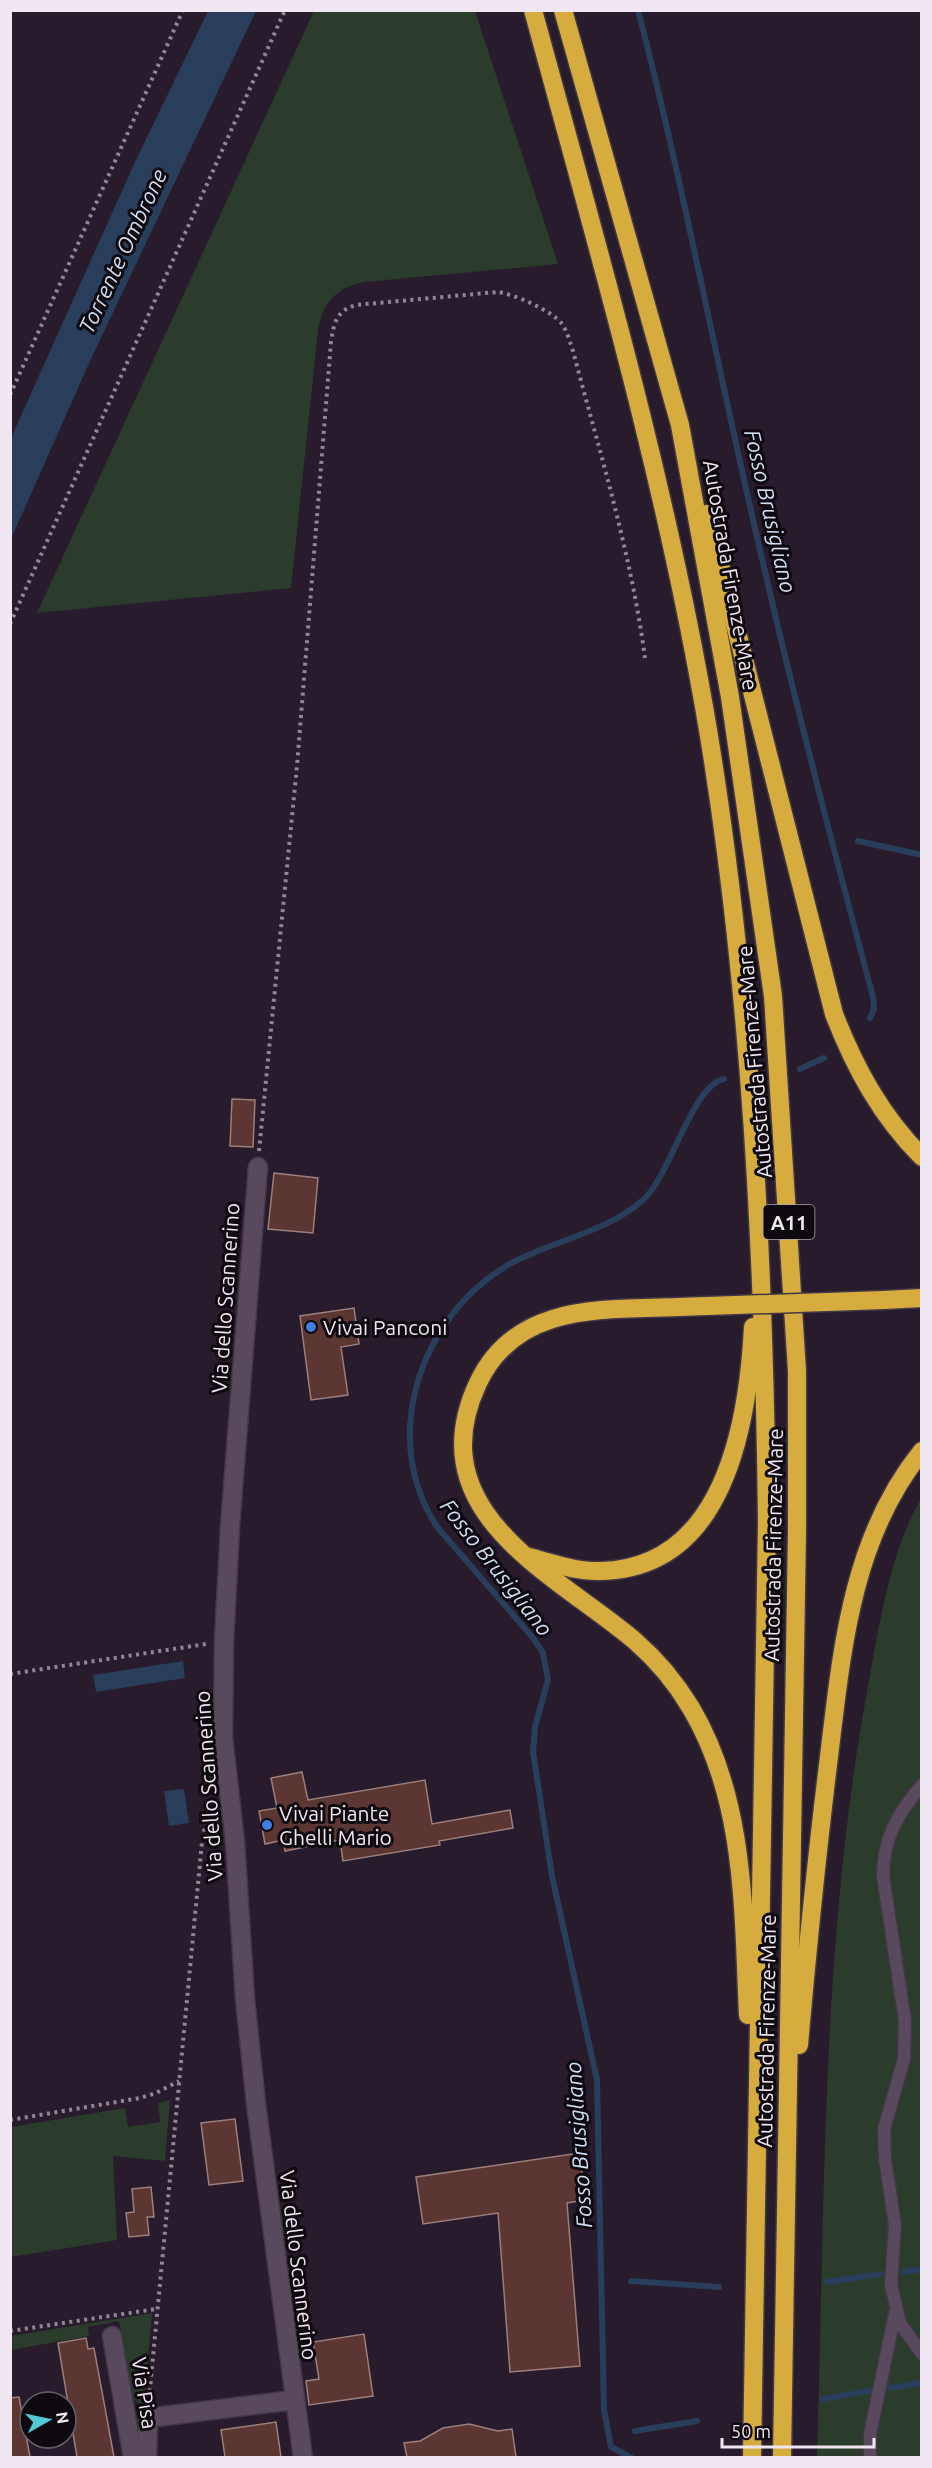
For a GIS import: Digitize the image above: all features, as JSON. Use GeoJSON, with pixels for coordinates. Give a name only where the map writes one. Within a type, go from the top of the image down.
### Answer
{"type":"FeatureCollection","features":[{"type":"Feature","properties":{"kind":"highway","name":"Autostrada Firenze-Mare"},"geometry":{"type":"LineString","coordinates":[[533,10],[634,379],[673,546],[698,673],[729,889],[745,1037],[766,1375],[767,1522],[752,2457]]}},
{"type":"Feature","properties":{"kind":"highway","name":"Autostrada Firenze-Mare"},"geometry":{"type":"LineString","coordinates":[[563,10],[680,425],[730,697],[763,906],[773,996],[797,1371],[797,1530],[782,2457]]}},
{"type":"Feature","properties":{"kind":"highway"},"geometry":{"type":"LineString","coordinates":[[680,425],[722,566],[834,1014],[846,1046],[872,1094],[885,1115],[921,1157]]}},
{"type":"Feature","properties":{"kind":"highway"},"geometry":{"type":"LineString","coordinates":[[523,1556],[600,1572],[630,1568],[664,1553],[700,1519],[720,1489],[741,1432],[749,1378],[758,1232]]}},
{"type":"Feature","properties":{"kind":"highway"},"geometry":{"type":"LineString","coordinates":[[756,2203],[743,1893],[735,1827],[717,1765],[691,1707],[656,1662],[621,1629],[523,1556],[486,1516],[467,1475],[463,1436],[472,1395],[480,1378],[516,1337],[555,1317],[584,1311],[921,1298]]}},
{"type":"Feature","properties":{"kind":"highway"},"geometry":{"type":"LineString","coordinates":[[786,2202],[810,1924],[845,1639],[866,1551],[892,1494],[921,1451]]}},
{"type":"Feature","properties":{"kind":"street","name":"Via dello Scannerino"},"geometry":{"type":"LineString","coordinates":[[258,1167],[230,1527],[224,1642],[223,1737],[235,1842],[245,1999],[303,2457]]}},
{"type":"Feature","properties":{"kind":"street","name":"Via Pisa"},"geometry":{"type":"LineString","coordinates":[[112,2336],[133,2457]]}},
{"type":"Feature","properties":{"kind":"street"},"geometry":{"type":"LineString","coordinates":[[148,2418],[294,2400]]}},
{"type":"Feature","properties":{"kind":"street","name":"Via Pisa"},"geometry":{"type":"LineString","coordinates":[[147,2457],[148,2418]]}},
{"type":"Feature","properties":{"kind":"lane"},"geometry":{"type":"LineString","coordinates":[[870,2457],[870,2434],[895,2313],[891,2285],[895,2225],[884,2129],[904,2059],[905,2021],[885,1899],[883,1857],[887,1840],[898,1815],[921,1785]]}},
{"type":"Feature","properties":{"kind":"lane"},"geometry":{"type":"LineString","coordinates":[[895,2313],[921,2354]]}},
{"type":"Feature","properties":{"kind":"path"},"geometry":{"type":"LineString","coordinates":[[10,395],[183,10]]}},
{"type":"Feature","properties":{"kind":"path"},"geometry":{"type":"LineString","coordinates":[[10,624],[285,10]]}},
{"type":"Feature","properties":{"kind":"path"},"geometry":{"type":"LineString","coordinates":[[258,1167],[297,766],[330,342],[338,314],[356,305],[504,292],[556,317],[562,324],[573,351],[627,551],[645,658]]}},
{"type":"Feature","properties":{"kind":"path"},"geometry":{"type":"LineString","coordinates":[[10,1674],[224,1642]]}},
{"type":"Feature","properties":{"kind":"path"},"geometry":{"type":"LineString","coordinates":[[148,2418],[156,2309],[202,1842],[210,1795]]}},
{"type":"Feature","properties":{"kind":"path"},"geometry":{"type":"LineString","coordinates":[[10,2120],[140,2098],[156,2093],[179,2081]]}},
{"type":"Feature","properties":{"kind":"path"},"geometry":{"type":"LineString","coordinates":[[10,2331],[156,2309]]}},
{"type":"Feature","properties":{"kind":"green space"},"geometry":{"type":"Polygon","coordinates":[[[314,11],[475,11],[558,264],[364,282],[338,292],[327,304],[318,330],[291,588],[37,613],[314,11]]]}},
{"type":"Feature","properties":{"kind":"green space"},"geometry":{"type":"Polygon","coordinates":[[[921,1499],[921,2457],[817,2458],[828,2070],[841,1877],[868,1686],[887,1590],[901,1543],[921,1499]]]}},
{"type":"Feature","properties":{"kind":"green space"},"geometry":{"type":"Polygon","coordinates":[[[170,2100],[165,2161],[113,2156],[117,2240],[11,2257],[11,2127],[125,2108],[128,2127],[160,2122],[158,2103],[170,2100]]]}},
{"type":"Feature","properties":{"kind":"green space"},"geometry":{"type":"Polygon","coordinates":[[[152,2313],[144,2406],[134,2400],[119,2321],[88,2327],[89,2336],[11,2350],[11,2336],[152,2313]]]}},
{"type":"Feature","properties":{"kind":"water","name":"Torrente Ombrone"},"geometry":{"type":"Polygon","coordinates":[[[208,11],[256,11],[90,361],[11,539],[11,438],[135,162],[208,11]]]}},
{"type":"Feature","properties":{"kind":"water"},"geometry":{"type":"Polygon","coordinates":[[[183,1661],[185,1678],[96,1692],[93,1675],[183,1661]]]}},
{"type":"Feature","properties":{"kind":"water"},"geometry":{"type":"Polygon","coordinates":[[[184,1789],[189,1823],[169,1826],[164,1791],[184,1789]]]}},
{"type":"Feature","properties":{"kind":"building"},"geometry":{"type":"Polygon","coordinates":[[[232,1099],[255,1100],[253,1147],[230,1146],[232,1099]]]}},
{"type":"Feature","properties":{"kind":"building"},"geometry":{"type":"Polygon","coordinates":[[[274,1173],[318,1178],[313,1233],[268,1229],[274,1173]]]}},
{"type":"Feature","properties":{"kind":"building"},"geometry":{"type":"Polygon","coordinates":[[[354,1308],[359,1344],[341,1347],[348,1395],[311,1400],[300,1316],[354,1308]]]}},
{"type":"Feature","properties":{"kind":"building"},"geometry":{"type":"Polygon","coordinates":[[[302,1772],[308,1800],[425,1780],[432,1824],[510,1810],[513,1828],[439,1841],[440,1845],[343,1861],[340,1840],[285,1851],[283,1840],[265,1844],[259,1811],[277,1808],[271,1778],[302,1772]]]}},
{"type":"Feature","properties":{"kind":"building"},"geometry":{"type":"Polygon","coordinates":[[[235,2119],[243,2181],[209,2185],[201,2123],[235,2119]]]}},
{"type":"Feature","properties":{"kind":"building"},"geometry":{"type":"Polygon","coordinates":[[[579,2153],[586,2200],[567,2203],[580,2366],[510,2372],[498,2213],[423,2224],[416,2177],[579,2153]]]}},
{"type":"Feature","properties":{"kind":"building"},"geometry":{"type":"Polygon","coordinates":[[[151,2187],[154,2217],[147,2217],[149,2235],[129,2237],[126,2213],[134,2212],[132,2189],[151,2187]]]}},
{"type":"Feature","properties":{"kind":"building"},"geometry":{"type":"Polygon","coordinates":[[[364,2334],[373,2396],[309,2405],[306,2381],[319,2379],[313,2342],[364,2334]]]}},
{"type":"Feature","properties":{"kind":"building"},"geometry":{"type":"Polygon","coordinates":[[[86,2338],[88,2349],[94,2348],[114,2457],[77,2457],[78,2390],[66,2390],[58,2343],[86,2338]]]}},
{"type":"Feature","properties":{"kind":"building"},"geometry":{"type":"Polygon","coordinates":[[[18,2397],[18,2450],[29,2450],[30,2457],[10,2457],[10,2398],[18,2397]]]}},
{"type":"Feature","properties":{"kind":"building"},"geometry":{"type":"Polygon","coordinates":[[[276,2422],[281,2457],[225,2457],[221,2430],[276,2422]]]}},
{"type":"Feature","properties":{"kind":"building"},"geometry":{"type":"Polygon","coordinates":[[[469,2424],[498,2431],[512,2429],[516,2457],[407,2457],[404,2443],[420,2441],[443,2428],[469,2424]]]}},
{"type":"Feature","properties":{"kind":"waterway","name":"Fosso Brusigliano"},"geometry":{"type":"LineString","coordinates":[[638,10],[672,149],[777,621],[873,997],[874,1009],[870,1018]]}},
{"type":"Feature","properties":{"kind":"waterway"},"geometry":{"type":"LineString","coordinates":[[858,841],[922,855]]}},
{"type":"Feature","properties":{"kind":"waterway","name":"Fosso Brusigliano"},"geometry":{"type":"LineString","coordinates":[[800,1069],[824,1058]]}},
{"type":"Feature","properties":{"kind":"waterway","name":"Fosso Brusigliano"},"geometry":{"type":"LineString","coordinates":[[632,2458],[611,2447],[604,2410],[597,2080],[552,1876],[533,1752],[535,1727],[548,1680],[543,1653],[534,1639],[438,1528],[420,1494],[411,1457],[411,1420],[418,1383],[431,1347],[452,1315],[477,1287],[508,1265],[612,1221],[643,1200],[663,1172],[691,1114],[702,1097],[712,1085],[724,1079]]}},
{"type":"Feature","properties":{"kind":"waterway"},"geometry":{"type":"LineString","coordinates":[[904,2272],[922,2269]]}},
{"type":"Feature","properties":{"kind":"waterway"},"geometry":{"type":"LineString","coordinates":[[827,2282],[881,2274]]}},
{"type":"Feature","properties":{"kind":"waterway"},"geometry":{"type":"LineString","coordinates":[[631,2281],[719,2287]]}},
{"type":"Feature","properties":{"kind":"waterway"},"geometry":{"type":"LineString","coordinates":[[890,2388],[922,2383]]}},
{"type":"Feature","properties":{"kind":"waterway"},"geometry":{"type":"LineString","coordinates":[[822,2399],[870,2391]]}},
{"type":"Feature","properties":{"kind":"waterway"},"geometry":{"type":"LineString","coordinates":[[635,2431],[697,2421]]}},
{"type":"Feature","properties":{"kind":"place","name":"Vivai Panconi"},"geometry":{"type":"Point","coordinates":[311,1327]}},
{"type":"Feature","properties":{"kind":"place","name":"Vivai Piante Ghelli Mario"},"geometry":{"type":"Point","coordinates":[267,1825]}}]}
